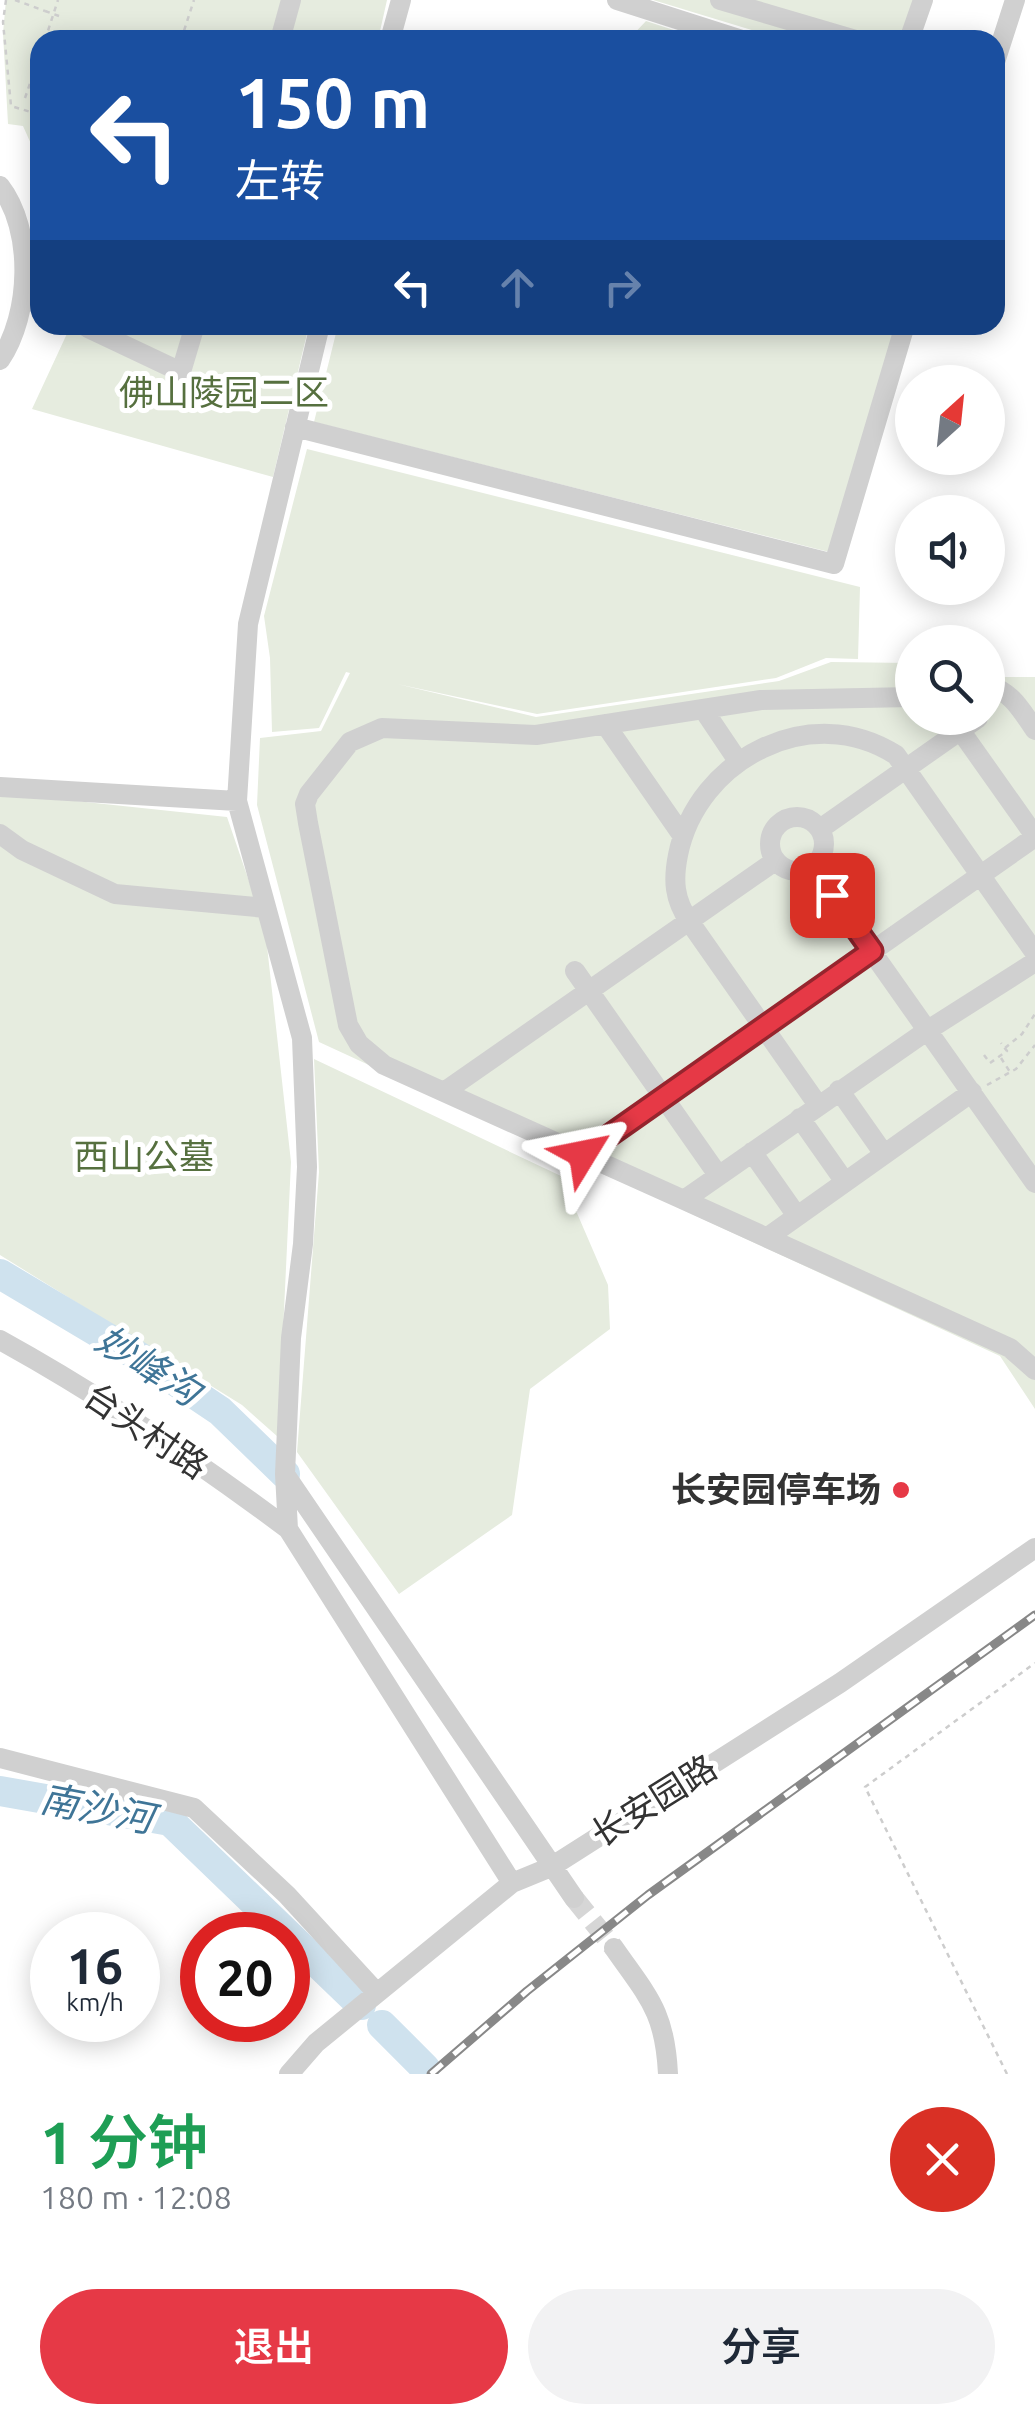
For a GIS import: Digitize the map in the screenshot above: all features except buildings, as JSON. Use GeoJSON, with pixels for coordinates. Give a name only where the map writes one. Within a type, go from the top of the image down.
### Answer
{"type":"FeatureCollection","features":[{"type":"Feature","properties":{"kind":"street"},"geometry":{"type":"LineString","coordinates":[[283,30],[292,0]]}},
{"type":"Feature","properties":{"kind":"street"},"geometry":{"type":"LineString","coordinates":[[392,30],[400,0]]}},
{"type":"Feature","properties":{"kind":"street"},"geometry":{"type":"LineString","coordinates":[[617,0],[711,30]]}},
{"type":"Feature","properties":{"kind":"street"},"geometry":{"type":"LineString","coordinates":[[720,0],[822,30]]}},
{"type":"Feature","properties":{"kind":"street"},"geometry":{"type":"LineString","coordinates":[[913,30],[923,0]]}},
{"type":"Feature","properties":{"kind":"street"},"geometry":{"type":"LineString","coordinates":[[1005,31],[1015,0]]}},
{"type":"Feature","properties":{"kind":"street"},"geometry":{"type":"LineString","coordinates":[[0,186],[17,218],[25,256],[23,294],[6,352],[0,360]]}},
{"type":"Feature","properties":{"kind":"street"},"geometry":{"type":"LineString","coordinates":[[103,335],[181,372],[192,335]]}},
{"type":"Feature","properties":{"kind":"street"},"geometry":{"type":"LineString","coordinates":[[318,335],[248,624],[238,801],[302,1038],[307,1168],[303,1244],[291,1338],[285,1474],[288,1529],[512,1883]]}},
{"type":"Feature","properties":{"kind":"street"},"geometry":{"type":"LineString","coordinates":[[295,427],[834,564],[903,335]]}},
{"type":"Feature","properties":{"kind":"street"},"geometry":{"type":"LineString","coordinates":[[1005,693],[1035,730]]}},
{"type":"Feature","properties":{"kind":"street"},"geometry":{"type":"LineString","coordinates":[[1005,699],[1010,695]]}},
{"type":"Feature","properties":{"kind":"street"},"geometry":{"type":"LineString","coordinates":[[895,697],[761,700],[536,735],[382,728],[350,742],[305,804],[348,1024],[359,1044],[384,1065],[1010,1348],[1035,1370]]}},
{"type":"Feature","properties":{"kind":"street"},"geometry":{"type":"LineString","coordinates":[[703,709],[738,761]]}},
{"type":"Feature","properties":{"kind":"street"},"geometry":{"type":"LineString","coordinates":[[605,724],[682,836]]}},
{"type":"Feature","properties":{"kind":"street"},"geometry":{"type":"LineString","coordinates":[[845,1182],[764,1028],[688,921],[676,896],[682,836],[708,789],[738,761],[773,743],[823,735],[883,746],[896,755],[1035,953]]}},
{"type":"Feature","properties":{"kind":"street"},"geometry":{"type":"LineString","coordinates":[[820,830],[953,735]]}},
{"type":"Feature","properties":{"kind":"street"},"geometry":{"type":"LineString","coordinates":[[583,1154],[1035,837],[964,735]]}},
{"type":"Feature","properties":{"kind":"street"},"geometry":{"type":"LineString","coordinates":[[0,787],[238,801]]}},
{"type":"Feature","properties":{"kind":"street"},"geometry":{"type":"LineString","coordinates":[[802,817],[820,830],[825,844],[812,867],[795,872],[775,860],[770,840],[777,824],[802,817]]}},
{"type":"Feature","properties":{"kind":"street"},"geometry":{"type":"LineString","coordinates":[[0,834],[22,850],[115,894],[266,908]]}},
{"type":"Feature","properties":{"kind":"street"},"geometry":{"type":"LineString","coordinates":[[444,1092],[775,860]]}},
{"type":"Feature","properties":{"kind":"street"},"geometry":{"type":"LineString","coordinates":[[812,867],[1035,1183]]}},
{"type":"Feature","properties":{"kind":"street"},"geometry":{"type":"LineString","coordinates":[[684,1200],[839,1090],[1035,962]]}},
{"type":"Feature","properties":{"kind":"street"},"geometry":{"type":"LineString","coordinates":[[575,971],[718,1175]]}},
{"type":"Feature","properties":{"kind":"street"},"geometry":{"type":"LineString","coordinates":[[839,1090],[884,1154]]}},
{"type":"Feature","properties":{"kind":"street"},"geometry":{"type":"LineString","coordinates":[[768,1237],[972,1092]]}},
{"type":"Feature","properties":{"kind":"street"},"geometry":{"type":"LineString","coordinates":[[752,1152],[797,1216]]}},
{"type":"Feature","properties":{"kind":"street","name":"台头村路"},"geometry":{"type":"LineString","coordinates":[[0,1340],[53,1369],[288,1529]]}},
{"type":"Feature","properties":{"kind":"street"},"geometry":{"type":"LineString","coordinates":[[285,1474],[574,1898]]}},
{"type":"Feature","properties":{"kind":"street","name":"长安园路"},"geometry":{"type":"LineString","coordinates":[[289,2074],[316,2044],[512,1883],[551,1867],[840,1683],[1035,1548]]}},
{"type":"Feature","properties":{"kind":"street"},"geometry":{"type":"LineString","coordinates":[[0,1758],[194,1808],[287,1895],[377,1993]]}},
{"type":"Feature","properties":{"kind":"street"},"geometry":{"type":"LineString","coordinates":[[614,1948],[657,2010],[666,2042],[668,2074]]}},
{"type":"Feature","properties":{"kind":"path"},"geometry":{"type":"LineString","coordinates":[[6,0],[3,22],[11,106],[30,111]]}},
{"type":"Feature","properties":{"kind":"path"},"geometry":{"type":"LineString","coordinates":[[15,0],[59,16]]}},
{"type":"Feature","properties":{"kind":"path"},"geometry":{"type":"LineString","coordinates":[[48,30],[58,0]]}},
{"type":"Feature","properties":{"kind":"path"},"geometry":{"type":"LineString","coordinates":[[184,30],[194,0]]}},
{"type":"Feature","properties":{"kind":"path"},"geometry":{"type":"LineString","coordinates":[[25,98],[30,83]]}},
{"type":"Feature","properties":{"kind":"path"},"geometry":{"type":"LineString","coordinates":[[1005,1048],[1022,1034],[1035,1014]]}},
{"type":"Feature","properties":{"kind":"path"},"geometry":{"type":"LineString","coordinates":[[984,1054],[990,1063],[1000,1057],[1007,1052],[1002,1043]]}},
{"type":"Feature","properties":{"kind":"path"},"geometry":{"type":"LineString","coordinates":[[972,1092],[1010,1073],[1035,1046]]}},
{"type":"Feature","properties":{"kind":"path"},"geometry":{"type":"LineString","coordinates":[[1000,1057],[1010,1073]]}},
{"type":"Feature","properties":{"kind":"path"},"geometry":{"type":"LineString","coordinates":[[1008,2074],[865,1788],[1035,1663]]}},
{"type":"Feature","properties":{"kind":"green space"},"geometry":{"type":"Polygon","coordinates":[[[6,0],[387,0],[380,30],[30,30],[30,142],[23,126],[8,124],[3,33],[6,0]]]}},
{"type":"Feature","properties":{"kind":"green space"},"geometry":{"type":"Polygon","coordinates":[[[653,0],[926,0],[918,30],[752,30],[653,0]]]}},
{"type":"Feature","properties":{"kind":"green space"},"geometry":{"type":"Polygon","coordinates":[[[646,21],[673,30],[637,30],[646,21]]]}},
{"type":"Feature","properties":{"kind":"green space","name":"佛山陵园二区"},"geometry":{"type":"Polygon","coordinates":[[[66,335],[307,335],[273,477],[32,409],[66,335]]]}},
{"type":"Feature","properties":{"kind":"green space"},"geometry":{"type":"Polygon","coordinates":[[[336,335],[898,335],[833,553],[314,422],[336,335]]]}},
{"type":"Feature","properties":{"kind":"green space"},"geometry":{"type":"Polygon","coordinates":[[[307,449],[860,587],[858,659],[826,658],[776,678],[537,714],[397,684],[536,717],[779,681],[831,662],[895,663],[895,735],[1005,735],[1005,677],[1035,677],[1035,1409],[1000,1356],[319,1042],[257,805],[260,738],[321,731],[350,673],[346,672],[319,728],[272,732],[270,658],[264,616],[307,449]]]}},
{"type":"Feature","properties":{"kind":"green space","name":"西山公墓"},"geometry":{"type":"Polygon","coordinates":[[[0,793],[227,817],[265,928],[291,1162],[278,1437],[242,1405],[0,1255],[0,793]]]}},
{"type":"Feature","properties":{"kind":"green space"},"geometry":{"type":"Polygon","coordinates":[[[314,1059],[561,1176],[608,1285],[610,1329],[530,1389],[512,1515],[399,1594],[297,1452],[319,1172],[314,1059]]]}},
{"type":"Feature","properties":{"kind":"waterway","name":"妙峰沟"},"geometry":{"type":"LineString","coordinates":[[0,1274],[138,1356],[220,1411],[285,1474]]}},
{"type":"Feature","properties":{"kind":"waterway","name":"南沙河"},"geometry":{"type":"LineString","coordinates":[[0,1791],[170,1821],[361,2005]]}},
{"type":"Feature","properties":{"kind":"waterway","name":"南沙河"},"geometry":{"type":"LineString","coordinates":[[382,2025],[425,2068]]}},
{"type":"Feature","properties":{"kind":"tunnel"},"geometry":{"type":"LineString","coordinates":[[574,1898],[614,1948]]}},
{"type":"Feature","properties":{"kind":"railway"},"geometry":{"type":"LineString","coordinates":[[431,2074],[648,1895],[1035,1615]]}},
{"type":"Feature","properties":{"kind":"place","name":"长安园停车场"},"geometry":{"type":"Point","coordinates":[901,1490]}},
{"type":"Feature","properties":{"kind":"route"},"geometry":{"type":"LineString","coordinates":[[583,1154],[872,951],[832,895]]}}]}
